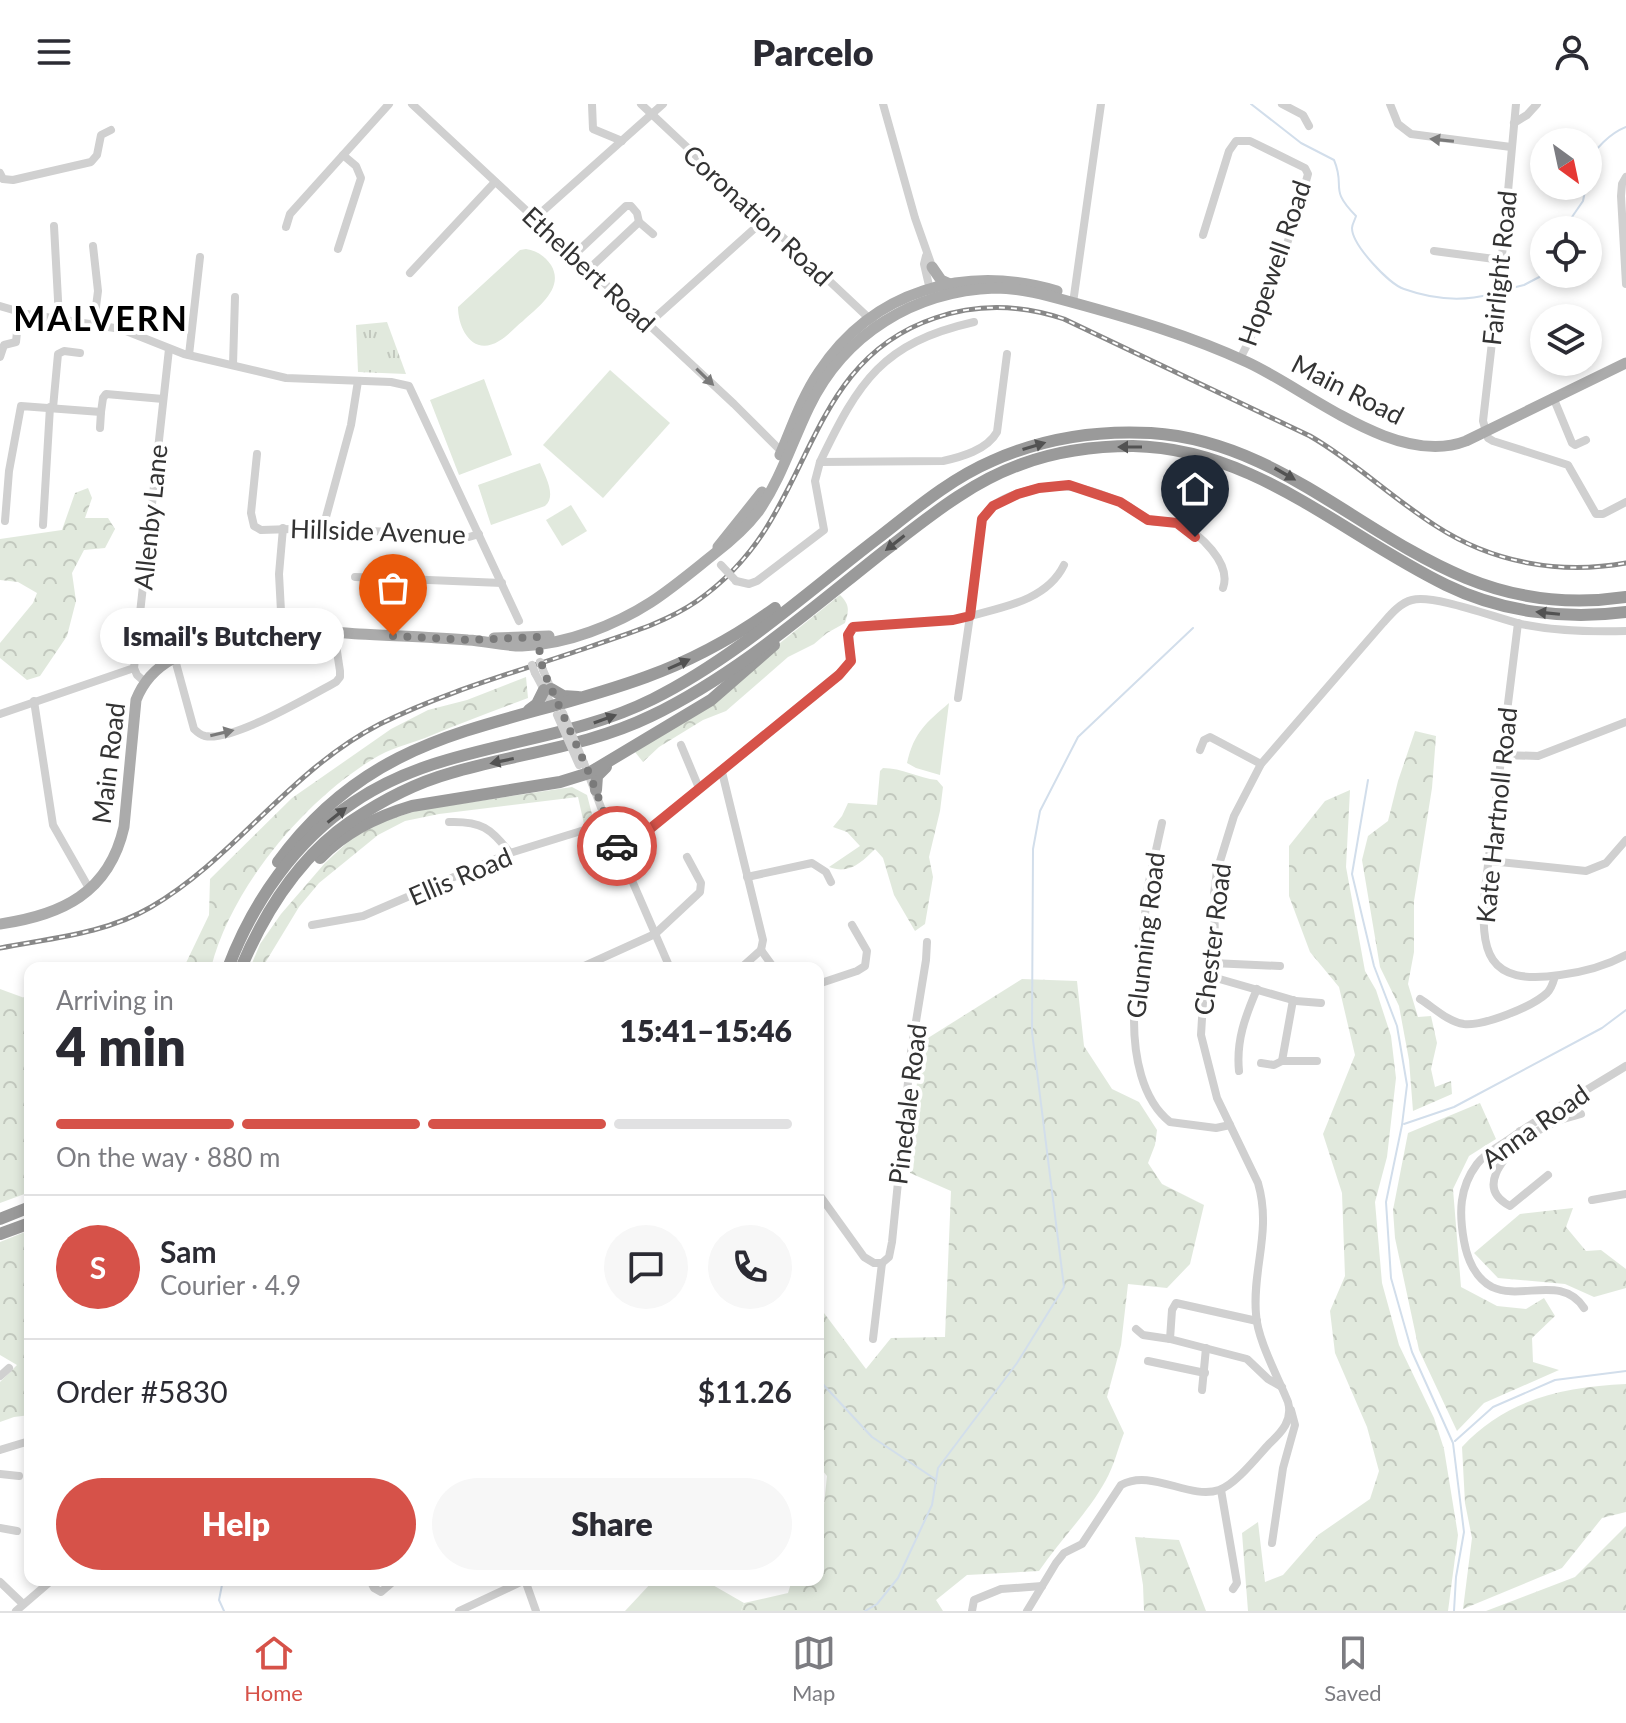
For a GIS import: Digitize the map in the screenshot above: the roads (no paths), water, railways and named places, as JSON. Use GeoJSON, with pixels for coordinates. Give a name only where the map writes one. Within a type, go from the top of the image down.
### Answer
{"type":"FeatureCollection","features":[{"type":"Feature","properties":{"kind":"highway"},"geometry":{"type":"LineString","coordinates":[[228,962],[247,913],[278,861],[332,800],[359,780],[407,752],[450,735],[519,714],[558,710],[583,697],[664,671],[736,634],[933,490],[990,461],[1050,441],[1095,433],[1125,432],[1190,438],[1271,466],[1443,568],[1490,587],[1520,595],[1570,601],[1626,597]]}},
{"type":"Feature","properties":{"kind":"highway"},"geometry":{"type":"LineString","coordinates":[[244,962],[276,899],[305,862],[326,840],[374,807],[411,787],[452,772],[558,750],[626,728],[711,684],[930,516],[979,484],[1023,463],[1052,455],[1134,446],[1179,451],[1247,472],[1456,590],[1495,603],[1550,614],[1626,612]]}},
{"type":"Feature","properties":{"kind":"highway"},"geometry":{"type":"LineString","coordinates":[[229,962],[249,920],[274,880],[305,842],[351,804],[391,780],[430,764],[582,728],[628,711],[672,689],[730,653],[950,484],[990,461]]}},
{"type":"Feature","properties":{"kind":"highway"},"geometry":{"type":"LineString","coordinates":[[261,924],[327,851],[368,823],[412,806],[560,782],[578,783],[592,790],[597,776],[614,760],[711,700],[750,669],[814,607]]}},
{"type":"Feature","properties":{"kind":"highway"},"geometry":{"type":"LineString","coordinates":[[519,714],[537,704],[548,689],[563,696],[583,697]]}},
{"type":"Feature","properties":{"kind":"highway"},"geometry":{"type":"LineString","coordinates":[[560,782],[584,769],[614,760]]}},
{"type":"Feature","properties":{"kind":"highway"},"geometry":{"type":"LineString","coordinates":[[0,1219],[24,1209]]}},
{"type":"Feature","properties":{"kind":"highway"},"geometry":{"type":"LineString","coordinates":[[0,1234],[24,1225]]}},
{"type":"Feature","properties":{"kind":"main road"},"geometry":{"type":"LineString","coordinates":[[929,261],[941,280],[938,291]]}},
{"type":"Feature","properties":{"kind":"main road","name":"Main Road"},"geometry":{"type":"LineString","coordinates":[[784,455],[788,437],[817,373],[842,342],[872,322],[938,291],[999,279],[1035,285],[1240,359],[1346,417],[1402,442],[1420,446],[1450,447],[1555,403],[1564,391],[1626,363]]}},
{"type":"Feature","properties":{"kind":"main road","name":"Main Road"},"geometry":{"type":"LineString","coordinates":[[0,924],[48,914],[65,907],[90,890],[108,869],[120,845],[134,707],[145,682],[174,656],[192,649],[282,630],[532,641],[603,627],[648,606],[736,538],[759,511],[824,379],[872,322]]}},
{"type":"Feature","properties":{"kind":"street"},"geometry":{"type":"LineString","coordinates":[[286,227],[290,214],[389,104]]}},
{"type":"Feature","properties":{"kind":"street","name":"Ethelbert Road"},"geometry":{"type":"LineString","coordinates":[[412,104],[767,435],[784,455]]}},
{"type":"Feature","properties":{"kind":"street"},"geometry":{"type":"LineString","coordinates":[[592,104],[593,129],[622,141]]}},
{"type":"Feature","properties":{"kind":"street","name":"Coronation Road"},"geometry":{"type":"LineString","coordinates":[[641,104],[872,322]]}},
{"type":"Feature","properties":{"kind":"street"},"geometry":{"type":"LineString","coordinates":[[535,218],[663,104]]}},
{"type":"Feature","properties":{"kind":"street"},"geometry":{"type":"LineString","coordinates":[[883,104],[929,261],[924,264],[938,291]]}},
{"type":"Feature","properties":{"kind":"street"},"geometry":{"type":"LineString","coordinates":[[1074,300],[1101,104]]}},
{"type":"Feature","properties":{"kind":"street"},"geometry":{"type":"LineString","coordinates":[[1282,104],[1303,115],[1309,126]]}},
{"type":"Feature","properties":{"kind":"street"},"geometry":{"type":"LineString","coordinates":[[1390,104],[1398,124],[1411,134],[1511,147]]}},
{"type":"Feature","properties":{"kind":"street","name":"Fairlight Road"},"geometry":{"type":"LineString","coordinates":[[1485,432],[1483,421],[1516,104]]}},
{"type":"Feature","properties":{"kind":"street"},"geometry":{"type":"LineString","coordinates":[[1514,123],[1537,104]]}},
{"type":"Feature","properties":{"kind":"street"},"geometry":{"type":"LineString","coordinates":[[0,173],[3,179],[13,180],[91,162],[97,155],[101,135],[111,130]]}},
{"type":"Feature","properties":{"kind":"street","name":"Hopewell Road"},"geometry":{"type":"LineString","coordinates":[[1203,235],[1229,151],[1236,141],[1250,141],[1305,168],[1308,174],[1264,306],[1240,359]]}},
{"type":"Feature","properties":{"kind":"street"},"geometry":{"type":"LineString","coordinates":[[338,249],[361,178],[356,166],[343,155]]}},
{"type":"Feature","properties":{"kind":"street"},"geometry":{"type":"LineString","coordinates":[[1626,177],[1621,196],[1626,284]]}},
{"type":"Feature","properties":{"kind":"street"},"geometry":{"type":"LineString","coordinates":[[410,273],[495,182]]}},
{"type":"Feature","properties":{"kind":"street"},"geometry":{"type":"LineString","coordinates":[[574,255],[626,206],[634,207],[639,222],[653,234]]}},
{"type":"Feature","properties":{"kind":"street"},"geometry":{"type":"LineString","coordinates":[[648,324],[764,220]]}},
{"type":"Feature","properties":{"kind":"street"},"geometry":{"type":"LineString","coordinates":[[589,269],[639,222]]}},
{"type":"Feature","properties":{"kind":"street"},"geometry":{"type":"LineString","coordinates":[[54,226],[59,318]]}},
{"type":"Feature","properties":{"kind":"street"},"geometry":{"type":"LineString","coordinates":[[93,246],[98,291],[94,322]]}},
{"type":"Feature","properties":{"kind":"street"},"geometry":{"type":"LineString","coordinates":[[1434,251],[1502,260]]}},
{"type":"Feature","properties":{"kind":"street"},"geometry":{"type":"LineString","coordinates":[[189,355],[200,257]]}},
{"type":"Feature","properties":{"kind":"street"},"geometry":{"type":"LineString","coordinates":[[233,365],[235,297]]}},
{"type":"Feature","properties":{"kind":"street"},"geometry":{"type":"LineString","coordinates":[[0,307],[94,322],[139,334],[189,355],[286,378],[403,382],[409,386],[519,621]]}},
{"type":"Feature","properties":{"kind":"street"},"geometry":{"type":"LineString","coordinates":[[0,357],[4,345],[16,342],[19,311]]}},
{"type":"Feature","properties":{"kind":"street"},"geometry":{"type":"LineString","coordinates":[[712,556],[736,581],[749,584],[824,530],[815,481],[820,462],[854,396],[878,368],[920,339],[943,329],[974,322]]}},
{"type":"Feature","properties":{"kind":"street","name":"Allenby Lane"},"geometry":{"type":"LineString","coordinates":[[134,668],[169,349]]}},
{"type":"Feature","properties":{"kind":"street"},"geometry":{"type":"LineString","coordinates":[[43,525],[58,354],[64,351],[80,353]]}},
{"type":"Feature","properties":{"kind":"street"},"geometry":{"type":"LineString","coordinates":[[820,462],[943,461],[975,450],[990,441],[997,432],[1007,354]]}},
{"type":"Feature","properties":{"kind":"street"},"geometry":{"type":"LineString","coordinates":[[323,528],[351,425],[358,381]]}},
{"type":"Feature","properties":{"kind":"street"},"geometry":{"type":"LineString","coordinates":[[100,428],[106,394],[163,399]]}},
{"type":"Feature","properties":{"kind":"street"},"geometry":{"type":"LineString","coordinates":[[1555,403],[1572,443],[1575,445],[1586,440]]}},
{"type":"Feature","properties":{"kind":"street"},"geometry":{"type":"LineString","coordinates":[[5,521],[5,470],[20,408],[25,405],[101,412]]}},
{"type":"Feature","properties":{"kind":"street"},"geometry":{"type":"LineString","coordinates":[[1485,432],[1493,441],[1568,465],[1596,514],[1603,514],[1626,502]]}},
{"type":"Feature","properties":{"kind":"street"},"geometry":{"type":"LineString","coordinates":[[767,435],[778,439],[788,437]]}},
{"type":"Feature","properties":{"kind":"street","name":"Hillside Avenue"},"geometry":{"type":"LineString","coordinates":[[257,454],[253,522],[261,530],[323,528],[469,537],[479,534]]}},
{"type":"Feature","properties":{"kind":"street"},"geometry":{"type":"LineString","coordinates":[[958,698],[985,514],[998,503],[1018,494],[1069,485],[1120,502],[1151,521],[1177,523],[1216,554],[1224,575],[1223,588]]}},
{"type":"Feature","properties":{"kind":"street"},"geometry":{"type":"LineString","coordinates":[[282,630],[279,574],[283,528]]}},
{"type":"Feature","properties":{"kind":"street"},"geometry":{"type":"LineString","coordinates":[[619,850],[630,845],[722,772],[839,675],[850,664],[848,635],[853,627],[953,620],[1023,601],[1049,585],[1064,565]]}},
{"type":"Feature","properties":{"kind":"street"},"geometry":{"type":"LineString","coordinates":[[355,577],[502,583]]}},
{"type":"Feature","properties":{"kind":"street","name":"Chester Road"},"geometry":{"type":"LineString","coordinates":[[1290,1409],[1257,1321],[1262,1198],[1211,1078],[1201,1035],[1201,1018],[1212,963],[1215,882],[1238,806],[1261,764],[1383,623],[1404,603],[1416,599],[1431,600],[1518,623],[1575,631],[1626,631]]}},
{"type":"Feature","properties":{"kind":"street","name":"Kate Hartnoll Road"},"geometry":{"type":"LineString","coordinates":[[1518,623],[1483,927],[1488,951],[1509,974],[1528,978],[1594,970],[1626,955]]}},
{"type":"Feature","properties":{"kind":"street"},"geometry":{"type":"LineString","coordinates":[[174,656],[190,721],[194,729],[206,736],[253,724],[336,682],[340,677],[334,632]]}},
{"type":"Feature","properties":{"kind":"street"},"geometry":{"type":"LineString","coordinates":[[532,641],[537,668],[667,962]]}},
{"type":"Feature","properties":{"kind":"street"},"geometry":{"type":"LineString","coordinates":[[0,714],[134,668],[145,682]]}},
{"type":"Feature","properties":{"kind":"street"},"geometry":{"type":"LineString","coordinates":[[34,701],[53,825],[90,890]]}},
{"type":"Feature","properties":{"kind":"street"},"geometry":{"type":"LineString","coordinates":[[1501,755],[1538,756],[1626,722]]}},
{"type":"Feature","properties":{"kind":"street"},"geometry":{"type":"LineString","coordinates":[[1200,750],[1204,740],[1210,737],[1261,764]]}},
{"type":"Feature","properties":{"kind":"street"},"geometry":{"type":"LineString","coordinates":[[681,745],[699,788]]}},
{"type":"Feature","properties":{"kind":"street"},"geometry":{"type":"LineString","coordinates":[[722,772],[763,940],[761,950],[748,962]]}},
{"type":"Feature","properties":{"kind":"street"},"geometry":{"type":"LineString","coordinates":[[449,822],[467,821],[485,827],[510,853]]}},
{"type":"Feature","properties":{"kind":"street","name":"Ellis Road"},"geometry":{"type":"LineString","coordinates":[[312,925],[363,916],[510,853],[607,823]]}},
{"type":"Feature","properties":{"kind":"street","name":"Glunning Road"},"geometry":{"type":"LineString","coordinates":[[1162,823],[1148,886],[1134,1020],[1140,1065],[1150,1096],[1170,1122],[1216,1128],[1230,1125]]}},
{"type":"Feature","properties":{"kind":"street"},"geometry":{"type":"LineString","coordinates":[[1490,861],[1586,871],[1607,862],[1626,840]]}},
{"type":"Feature","properties":{"kind":"street"},"geometry":{"type":"LineString","coordinates":[[593,962],[655,934],[692,899],[702,886],[687,857]]}},
{"type":"Feature","properties":{"kind":"street"},"geometry":{"type":"LineString","coordinates":[[747,877],[812,863],[826,872],[831,882]]}},
{"type":"Feature","properties":{"kind":"street"},"geometry":{"type":"LineString","coordinates":[[824,982],[865,966],[867,951],[852,925]]}},
{"type":"Feature","properties":{"kind":"street","name":"Pinedale Road"},"geometry":{"type":"LineString","coordinates":[[873,1339],[882,1263],[889,1257],[892,1242],[911,1052],[927,942]]}},
{"type":"Feature","properties":{"kind":"street"},"geometry":{"type":"LineString","coordinates":[[761,950],[770,962]]}},
{"type":"Feature","properties":{"kind":"street"},"geometry":{"type":"LineString","coordinates":[[1212,963],[1280,966]]}},
{"type":"Feature","properties":{"kind":"street"},"geometry":{"type":"LineString","coordinates":[[1209,976],[1293,1000],[1321,1003]]}},
{"type":"Feature","properties":{"kind":"street"},"geometry":{"type":"LineString","coordinates":[[1420,999],[1460,1023],[1479,1022],[1504,1015],[1545,995],[1555,976]]}},
{"type":"Feature","properties":{"kind":"street"},"geometry":{"type":"LineString","coordinates":[[1239,1071],[1239,1041],[1245,1016],[1257,989]]}},
{"type":"Feature","properties":{"kind":"street"},"geometry":{"type":"LineString","coordinates":[[1282,1061],[1293,1000]]}},
{"type":"Feature","properties":{"kind":"street"},"geometry":{"type":"LineString","coordinates":[[1261,1063],[1274,1065],[1282,1061],[1317,1061]]}},
{"type":"Feature","properties":{"kind":"street","name":"Anna Road"},"geometry":{"type":"LineString","coordinates":[[1584,1308],[1576,1298],[1564,1292],[1494,1288],[1475,1271],[1465,1248],[1460,1210],[1466,1184],[1481,1159],[1626,1066]]}},
{"type":"Feature","properties":{"kind":"street"},"geometry":{"type":"LineString","coordinates":[[1548,1175],[1510,1206],[1493,1191],[1494,1176],[1522,1135],[1581,1114]]}},
{"type":"Feature","properties":{"kind":"street"},"geometry":{"type":"LineString","coordinates":[[1592,1200],[1626,1194]]}},
{"type":"Feature","properties":{"kind":"street"},"geometry":{"type":"LineString","coordinates":[[824,1201],[864,1257],[882,1263]]}},
{"type":"Feature","properties":{"kind":"street"},"geometry":{"type":"LineString","coordinates":[[1170,1339],[1172,1310],[1176,1303],[1257,1321]]}},
{"type":"Feature","properties":{"kind":"street"},"geometry":{"type":"LineString","coordinates":[[1136,1329],[1143,1335],[1247,1359],[1268,1379],[1282,1387]]}},
{"type":"Feature","properties":{"kind":"street"},"geometry":{"type":"LineString","coordinates":[[1202,1390],[1206,1348]]}},
{"type":"Feature","properties":{"kind":"street"},"geometry":{"type":"LineString","coordinates":[[1148,1361],[1205,1373]]}},
{"type":"Feature","properties":{"kind":"street"},"geometry":{"type":"LineString","coordinates":[[0,1376],[9,1368]]}},
{"type":"Feature","properties":{"kind":"street"},"geometry":{"type":"LineString","coordinates":[[1027,1611],[1064,1553],[1082,1544],[1116,1490],[1131,1480],[1206,1491],[1221,1490],[1282,1431],[1290,1409]]}},
{"type":"Feature","properties":{"kind":"street"},"geometry":{"type":"LineString","coordinates":[[1272,1543],[1283,1468],[1295,1425],[1290,1409]]}},
{"type":"Feature","properties":{"kind":"street"},"geometry":{"type":"LineString","coordinates":[[0,1450],[24,1443]]}},
{"type":"Feature","properties":{"kind":"street"},"geometry":{"type":"LineString","coordinates":[[0,1474],[19,1476]]}},
{"type":"Feature","properties":{"kind":"street"},"geometry":{"type":"LineString","coordinates":[[1221,1490],[1237,1583],[1233,1589]]}},
{"type":"Feature","properties":{"kind":"street"},"geometry":{"type":"LineString","coordinates":[[0,1528],[17,1531]]}},
{"type":"Feature","properties":{"kind":"street"},"geometry":{"type":"LineString","coordinates":[[0,1582],[23,1604]]}},
{"type":"Feature","properties":{"kind":"street"},"geometry":{"type":"LineString","coordinates":[[16,1611],[45,1586]]}},
{"type":"Feature","properties":{"kind":"street"},"geometry":{"type":"LineString","coordinates":[[459,1611],[512,1586]]}},
{"type":"Feature","properties":{"kind":"street"},"geometry":{"type":"LineString","coordinates":[[527,1586],[536,1611]]}},
{"type":"Feature","properties":{"kind":"street"},"geometry":{"type":"LineString","coordinates":[[972,1611],[974,1600],[995,1591],[1042,1586]]}},
{"type":"Feature","properties":{"kind":"waterway"},"geometry":{"type":"LineString","coordinates":[[1251,104],[1301,143],[1334,160],[1342,199],[1356,216],[1352,226],[1358,244],[1372,263],[1397,286],[1425,295],[1458,299],[1491,294]]}},
{"type":"Feature","properties":{"kind":"waterway"},"geometry":{"type":"LineString","coordinates":[[1602,143],[1626,127]]}},
{"type":"Feature","properties":{"kind":"waterway"},"geometry":{"type":"LineString","coordinates":[[1573,216],[1583,200]]}},
{"type":"Feature","properties":{"kind":"waterway"},"geometry":{"type":"LineString","coordinates":[[1508,289],[1530,282]]}},
{"type":"Feature","properties":{"kind":"waterway"},"geometry":{"type":"LineString","coordinates":[[865,1611],[877,1604],[898,1578],[932,1505],[938,1468],[1017,1363],[1064,1287],[1032,1032],[1033,849],[1040,811],[1078,737],[1193,628]]}},
{"type":"Feature","properties":{"kind":"waterway"},"geometry":{"type":"LineString","coordinates":[[1368,780],[1352,874],[1374,966],[1397,1026],[1407,1085],[1386,1202],[1391,1278],[1412,1352],[1453,1443],[1464,1532],[1454,1611]]}},
{"type":"Feature","properties":{"kind":"waterway"},"geometry":{"type":"LineString","coordinates":[[1404,1124],[1454,1107],[1602,1028],[1626,1010]]}},
{"type":"Feature","properties":{"kind":"waterway"},"geometry":{"type":"LineString","coordinates":[[1455,1441],[1493,1407],[1555,1380],[1626,1371]]}},
{"type":"Feature","properties":{"kind":"waterway"},"geometry":{"type":"LineString","coordinates":[[824,1385],[872,1437],[935,1479]]}},
{"type":"Feature","properties":{"kind":"waterway"},"geometry":{"type":"LineString","coordinates":[[222,1586],[219,1600],[224,1611]]}},
{"type":"Feature","properties":{"kind":"railway"},"geometry":{"type":"LineString","coordinates":[[0,948],[96,929],[151,907],[210,864],[318,765],[380,724],[457,691],[645,627],[697,601],[726,578],[765,530],[830,406],[849,379],[872,354],[900,334],[951,313],[1000,308],[1032,311],[1064,319],[1310,436],[1436,526],[1480,549],[1528,563],[1552,566],[1626,563]]}},
{"type":"Feature","properties":{"kind":"place","name":"Ismail's Butchery"},"geometry":{"type":"Point","coordinates":[393,636]}},
{"type":"Feature","properties":{"kind":"district","name":"MALVERN"},"geometry":{"type":"Point","coordinates":[101,317]}}]}
